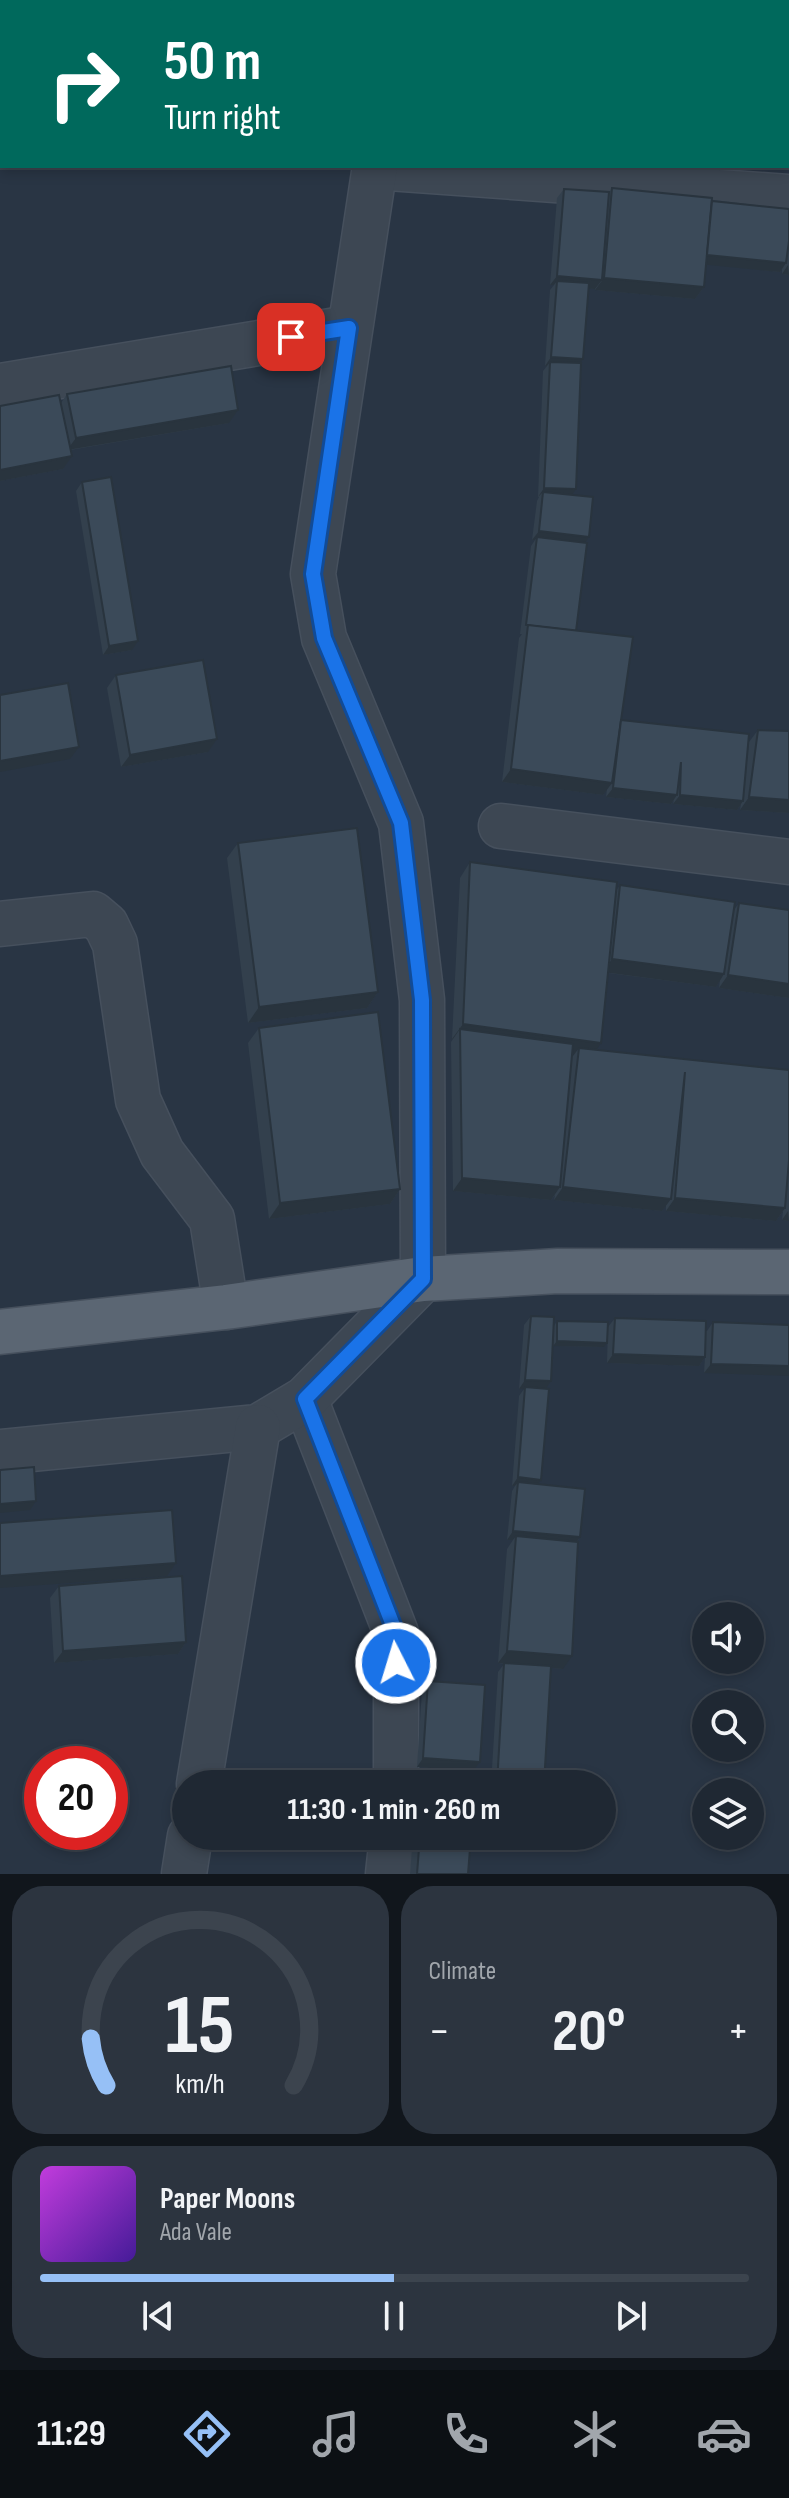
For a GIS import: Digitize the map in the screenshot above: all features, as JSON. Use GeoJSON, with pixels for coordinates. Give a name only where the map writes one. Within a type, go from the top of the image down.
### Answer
{"type":"FeatureCollection","features":[{"type":"Feature","properties":{"kind":"main road"},"geometry":{"type":"LineString","coordinates":[[0,1332],[226,1307],[423,1279],[558,1271],[789,1272]]}},
{"type":"Feature","properties":{"kind":"street"},"geometry":{"type":"LineString","coordinates":[[0,1452],[258,1427],[305,1399],[423,1279],[422,1000],[401,823],[324,638],[313,574],[375,168]]}},
{"type":"Feature","properties":{"kind":"street"},"geometry":{"type":"LineString","coordinates":[[389,168],[789,197]]}},
{"type":"Feature","properties":{"kind":"street"},"geometry":{"type":"LineString","coordinates":[[0,386],[349,328]]}},
{"type":"Feature","properties":{"kind":"street"},"geometry":{"type":"LineString","coordinates":[[501,826],[789,862]]}},
{"type":"Feature","properties":{"kind":"street"},"geometry":{"type":"LineString","coordinates":[[0,924],[93,914],[106,925],[115,944],[138,1100],[162,1153],[212,1219],[226,1307]]}},
{"type":"Feature","properties":{"kind":"street"},"geometry":{"type":"LineString","coordinates":[[305,1399],[396,1633],[396,1770]]}},
{"type":"Feature","properties":{"kind":"street"},"geometry":{"type":"LineString","coordinates":[[201,1770],[258,1427]]}},
{"type":"Feature","properties":{"kind":"street"},"geometry":{"type":"LineString","coordinates":[[184,1874],[188,1850]]}},
{"type":"Feature","properties":{"kind":"street"},"geometry":{"type":"LineString","coordinates":[[388,1874],[391,1850]]}},
{"type":"Feature","properties":{"kind":"building"},"geometry":{"type":"Polygon","coordinates":[[[612,188],[712,198],[704,287],[604,278],[612,188]]]}},
{"type":"Feature","properties":{"kind":"building"},"geometry":{"type":"Polygon","coordinates":[[[564,189],[609,192],[602,280],[557,276],[564,189]]]}},
{"type":"Feature","properties":{"kind":"building"},"geometry":{"type":"Polygon","coordinates":[[[712,201],[789,209],[786,263],[707,255],[712,201]]]}},
{"type":"Feature","properties":{"kind":"building"},"geometry":{"type":"Polygon","coordinates":[[[557,281],[589,283],[583,359],[551,357],[557,281]]]}},
{"type":"Feature","properties":{"kind":"building"},"geometry":{"type":"Polygon","coordinates":[[[550,362],[581,363],[576,489],[544,488],[550,362]]]}},
{"type":"Feature","properties":{"kind":"building"},"geometry":{"type":"Polygon","coordinates":[[[231,366],[238,410],[76,438],[67,394],[231,366]]]}},
{"type":"Feature","properties":{"kind":"building"},"geometry":{"type":"Polygon","coordinates":[[[59,395],[72,456],[0,470],[0,406],[59,395]]]}},
{"type":"Feature","properties":{"kind":"building"},"geometry":{"type":"Polygon","coordinates":[[[111,477],[138,641],[109,646],[82,482],[111,477]]]}},
{"type":"Feature","properties":{"kind":"building"},"geometry":{"type":"Polygon","coordinates":[[[543,492],[593,497],[589,537],[539,531],[543,492]]]}},
{"type":"Feature","properties":{"kind":"building"},"geometry":{"type":"Polygon","coordinates":[[[537,537],[587,543],[576,631],[526,625],[537,537]]]}},
{"type":"Feature","properties":{"kind":"building"},"geometry":{"type":"Polygon","coordinates":[[[528,625],[633,637],[612,783],[511,769],[528,625]]]}},
{"type":"Feature","properties":{"kind":"building"},"geometry":{"type":"Polygon","coordinates":[[[203,660],[217,739],[130,755],[116,675],[203,660]]]}},
{"type":"Feature","properties":{"kind":"building"},"geometry":{"type":"Polygon","coordinates":[[[68,683],[79,747],[0,761],[0,695],[68,683]]]}},
{"type":"Feature","properties":{"kind":"building"},"geometry":{"type":"Polygon","coordinates":[[[621,720],[749,734],[743,801],[680,795],[681,762],[677,795],[613,788],[621,720]]]}},
{"type":"Feature","properties":{"kind":"building"},"geometry":{"type":"Polygon","coordinates":[[[758,730],[789,731],[789,800],[749,797],[758,730]]]}},
{"type":"Feature","properties":{"kind":"building"},"geometry":{"type":"Polygon","coordinates":[[[357,828],[378,992],[259,1007],[238,843],[357,828]]]}},
{"type":"Feature","properties":{"kind":"building"},"geometry":{"type":"Polygon","coordinates":[[[470,862],[617,882],[601,1043],[463,1024],[470,862]]]}},
{"type":"Feature","properties":{"kind":"building"},"geometry":{"type":"Polygon","coordinates":[[[620,885],[735,902],[724,974],[612,959],[620,885]]]}},
{"type":"Feature","properties":{"kind":"building"},"geometry":{"type":"Polygon","coordinates":[[[739,903],[789,910],[789,984],[728,975],[739,903]]]}},
{"type":"Feature","properties":{"kind":"building"},"geometry":{"type":"Polygon","coordinates":[[[378,1012],[400,1189],[280,1203],[259,1028],[378,1012]]]}},
{"type":"Feature","properties":{"kind":"building"},"geometry":{"type":"Polygon","coordinates":[[[460,1029],[573,1044],[560,1187],[462,1178],[460,1029]]]}},
{"type":"Feature","properties":{"kind":"building"},"geometry":{"type":"Polygon","coordinates":[[[579,1048],[789,1070],[789,1160],[785,1208],[675,1198],[685,1072],[671,1199],[563,1187],[579,1048]]]}},
{"type":"Feature","properties":{"kind":"building"},"geometry":{"type":"Polygon","coordinates":[[[531,1316],[554,1317],[551,1381],[525,1380],[531,1316]]]}},
{"type":"Feature","properties":{"kind":"building"},"geometry":{"type":"Polygon","coordinates":[[[615,1318],[706,1321],[705,1357],[613,1354],[615,1318]]]}},
{"type":"Feature","properties":{"kind":"building"},"geometry":{"type":"Polygon","coordinates":[[[557,1321],[608,1322],[607,1343],[557,1341],[557,1321]]]}},
{"type":"Feature","properties":{"kind":"building"},"geometry":{"type":"Polygon","coordinates":[[[713,1322],[789,1325],[789,1366],[711,1364],[713,1322]]]}},
{"type":"Feature","properties":{"kind":"building"},"geometry":{"type":"Polygon","coordinates":[[[525,1387],[549,1389],[541,1480],[518,1477],[525,1387]]]}},
{"type":"Feature","properties":{"kind":"building"},"geometry":{"type":"Polygon","coordinates":[[[34,1467],[36,1501],[0,1504],[0,1470],[34,1467]]]}},
{"type":"Feature","properties":{"kind":"building"},"geometry":{"type":"Polygon","coordinates":[[[518,1482],[585,1489],[580,1537],[513,1531],[518,1482]]]}},
{"type":"Feature","properties":{"kind":"building"},"geometry":{"type":"Polygon","coordinates":[[[172,1510],[176,1563],[0,1576],[0,1523],[172,1510]]]}},
{"type":"Feature","properties":{"kind":"building"},"geometry":{"type":"Polygon","coordinates":[[[516,1536],[578,1542],[572,1656],[507,1651],[516,1536]]]}},
{"type":"Feature","properties":{"kind":"building"},"geometry":{"type":"Polygon","coordinates":[[[182,1576],[186,1642],[63,1651],[59,1586],[182,1576]]]}},
{"type":"Feature","properties":{"kind":"building"},"geometry":{"type":"Polygon","coordinates":[[[504,1663],[551,1666],[545,1770],[498,1770],[504,1663]]]}},
{"type":"Feature","properties":{"kind":"building"},"geometry":{"type":"Polygon","coordinates":[[[428,1681],[485,1685],[480,1762],[423,1758],[428,1681]]]}},
{"type":"Feature","properties":{"kind":"building"},"geometry":{"type":"Polygon","coordinates":[[[419,1850],[470,1850],[468,1874],[417,1874],[419,1850]]]}},
{"type":"Feature","properties":{"kind":"route"},"geometry":{"type":"LineString","coordinates":[[291,337],[349,328],[313,574],[324,638],[401,823],[422,1000],[423,1279],[305,1399],[396,1633],[396,1663]]}}]}
